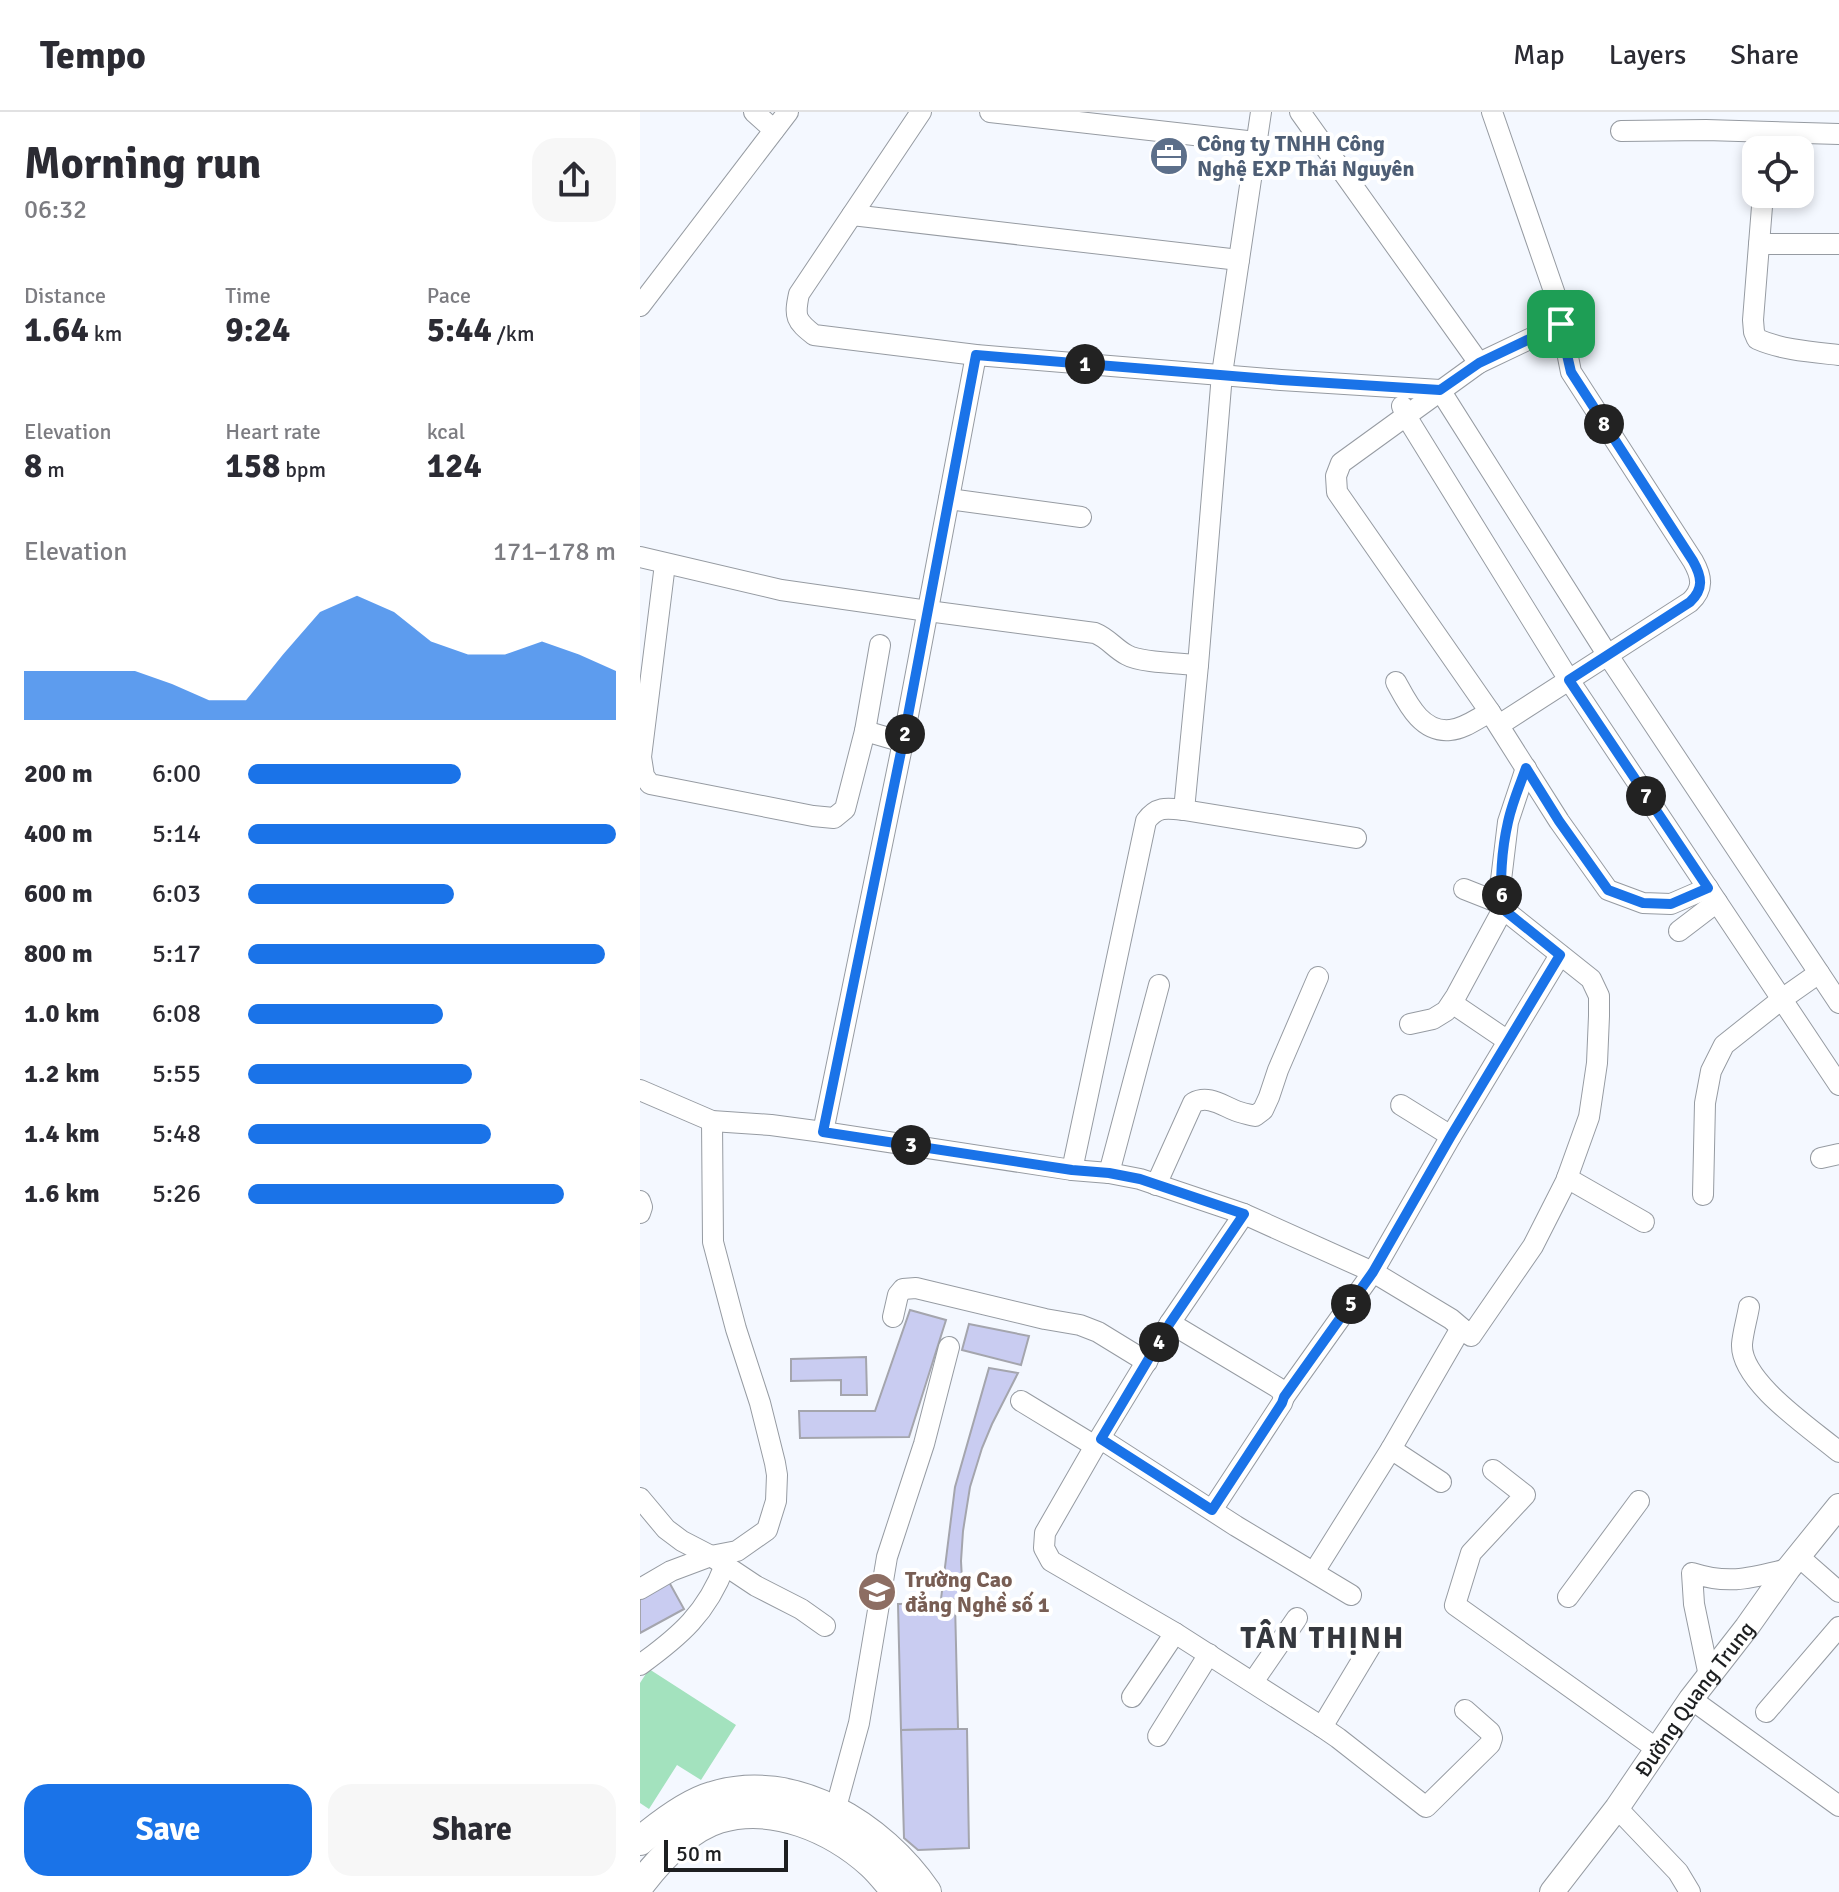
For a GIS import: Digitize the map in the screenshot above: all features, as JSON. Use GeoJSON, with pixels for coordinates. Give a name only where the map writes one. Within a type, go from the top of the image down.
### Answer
{"type":"FeatureCollection","features":[{"type":"Feature","properties":{"kind":"highway"},"geometry":{"type":"LineString","coordinates":[[640,1841],[680,1812],[710,1796],[742,1789],[769,1790],[801,1796],[835,1811],[864,1829],[892,1850],[927,1892]]}},
{"type":"Feature","properties":{"kind":"highway"},"geometry":{"type":"LineString","coordinates":[[640,1885],[669,1851],[717,1820],[744,1814],[768,1814],[795,1820],[850,1847],[873,1866],[896,1892]]}},
{"type":"Feature","properties":{"kind":"main road","name":"Đường Quang Trung"},"geometry":{"type":"LineString","coordinates":[[1552,1892],[1617,1808],[1691,1699],[1793,1562],[1837,1512]]}},
{"type":"Feature","properties":{"kind":"street"},"geometry":{"type":"LineString","coordinates":[[754,112],[774,130]]}},
{"type":"Feature","properties":{"kind":"street"},"geometry":{"type":"LineString","coordinates":[[640,306],[788,112]]}},
{"type":"Feature","properties":{"kind":"street"},"geometry":{"type":"LineString","coordinates":[[921,112],[799,294],[795,311],[799,323],[814,335],[976,355],[1440,390]]}},
{"type":"Feature","properties":{"kind":"street"},"geometry":{"type":"LineString","coordinates":[[990,112],[1256,142]]}},
{"type":"Feature","properties":{"kind":"street"},"geometry":{"type":"LineString","coordinates":[[1184,810],[1222,374],[1261,112]]}},
{"type":"Feature","properties":{"kind":"street"},"geometry":{"type":"LineString","coordinates":[[1300,112],[1479,363]]}},
{"type":"Feature","properties":{"kind":"street"},"geometry":{"type":"LineString","coordinates":[[1396,682],[1410,707],[1421,720],[1434,727],[1449,730],[1495,718],[1569,680],[1690,602],[1701,588],[1693,561],[1571,372],[1556,297],[1492,112]]}},
{"type":"Feature","properties":{"kind":"street"},"geometry":{"type":"LineString","coordinates":[[1621,131],[1742,139]]}},
{"type":"Feature","properties":{"kind":"street"},"geometry":{"type":"LineString","coordinates":[[1814,136],[1839,134]]}},
{"type":"Feature","properties":{"kind":"street"},"geometry":{"type":"LineString","coordinates":[[1762,208],[1753,320],[1757,339],[1813,353],[1839,355]]}},
{"type":"Feature","properties":{"kind":"street"},"geometry":{"type":"LineString","coordinates":[[852,215],[1239,260]]}},
{"type":"Feature","properties":{"kind":"street"},"geometry":{"type":"LineString","coordinates":[[1759,244],[1839,244]]}},
{"type":"Feature","properties":{"kind":"street"},"geometry":{"type":"LineString","coordinates":[[1561,324],[1479,363],[1341,463],[1336,476],[1337,492],[1495,718],[1559,821],[1608,890],[1643,903],[1671,904],[1712,895]]}},
{"type":"Feature","properties":{"kind":"street"},"geometry":{"type":"LineString","coordinates":[[823,1132],[903,742],[976,355]]}},
{"type":"Feature","properties":{"kind":"street"},"geometry":{"type":"LineString","coordinates":[[1395,386],[1406,416],[1569,680],[1839,1085]]}},
{"type":"Feature","properties":{"kind":"street"},"geometry":{"type":"LineString","coordinates":[[1440,390],[1607,654],[1839,1003]]}},
{"type":"Feature","properties":{"kind":"street"},"geometry":{"type":"LineString","coordinates":[[949,499],[1081,517]]}},
{"type":"Feature","properties":{"kind":"street"},"geometry":{"type":"LineString","coordinates":[[640,557],[781,590],[1095,633],[1105,637],[1128,656],[1198,665]]}},
{"type":"Feature","properties":{"kind":"street"},"geometry":{"type":"LineString","coordinates":[[665,564],[641,757],[644,776],[650,784],[834,818],[845,809],[865,731],[880,645]]}},
{"type":"Feature","properties":{"kind":"street"},"geometry":{"type":"LineString","coordinates":[[865,731],[903,742]]}},
{"type":"Feature","properties":{"kind":"street"},"geometry":{"type":"LineString","coordinates":[[1410,1024],[1433,1019],[1446,1011],[1503,907],[1501,880],[1508,822],[1526,768]]}},
{"type":"Feature","properties":{"kind":"street"},"geometry":{"type":"LineString","coordinates":[[1072,1170],[1146,821],[1152,813],[1164,807],[1356,838]]}},
{"type":"Feature","properties":{"kind":"street"},"geometry":{"type":"LineString","coordinates":[[1314,1572],[1466,1332],[1533,1246],[1567,1178],[1589,1117],[1597,1063],[1599,996],[1591,979],[1503,907],[1464,889]]}},
{"type":"Feature","properties":{"kind":"street"},"geometry":{"type":"LineString","coordinates":[[1679,931],[1712,895]]}},
{"type":"Feature","properties":{"kind":"street"},"geometry":{"type":"LineString","coordinates":[[1212,1510],[1284,1397],[1373,1272],[1560,955]]}},
{"type":"Feature","properties":{"kind":"street"},"geometry":{"type":"LineString","coordinates":[[1703,1195],[1705,1103],[1711,1071],[1724,1045],[1819,973]]}},
{"type":"Feature","properties":{"kind":"street"},"geometry":{"type":"LineString","coordinates":[[1156,1185],[1193,1103],[1201,1099],[1210,1100],[1255,1116],[1263,1110],[1318,977]]}},
{"type":"Feature","properties":{"kind":"street"},"geometry":{"type":"LineString","coordinates":[[1109,1173],[1159,985]]}},
{"type":"Feature","properties":{"kind":"street"},"geometry":{"type":"LineString","coordinates":[[1452,1003],[1508,1041]]}},
{"type":"Feature","properties":{"kind":"street"},"geometry":{"type":"LineString","coordinates":[[640,1112],[647,1093],[712,1121],[823,1132],[1140,1179],[1244,1214],[1373,1272],[1451,1319],[1466,1332]]}},
{"type":"Feature","properties":{"kind":"street"},"geometry":{"type":"LineString","coordinates":[[1401,1105],[1451,1136]]}},
{"type":"Feature","properties":{"kind":"street"},"geometry":{"type":"LineString","coordinates":[[640,1589],[671,1571],[718,1561],[737,1551],[767,1530],[776,1501],[775,1463],[713,1242],[712,1121]]}},
{"type":"Feature","properties":{"kind":"street"},"geometry":{"type":"LineString","coordinates":[[1567,1178],[1644,1222]]}},
{"type":"Feature","properties":{"kind":"street"},"geometry":{"type":"LineString","coordinates":[[640,1201],[640,1213]]}},
{"type":"Feature","properties":{"kind":"street"},"geometry":{"type":"LineString","coordinates":[[1244,1214],[1170,1323],[1098,1442],[1045,1533],[1044,1548],[1051,1561],[1175,1633],[1322,1727],[1426,1807],[1490,1744],[1490,1732],[1465,1710]]}},
{"type":"Feature","properties":{"kind":"street"},"geometry":{"type":"LineString","coordinates":[[893,1317],[898,1295],[903,1289],[916,1288],[1080,1325],[1098,1332],[1147,1362]]}},
{"type":"Feature","properties":{"kind":"street"},"geometry":{"type":"LineString","coordinates":[[1749,1307],[1742,1346],[1746,1362],[1754,1375],[1764,1391],[1839,1452]]}},
{"type":"Feature","properties":{"kind":"street"},"geometry":{"type":"LineString","coordinates":[[1170,1323],[1280,1389],[1284,1397]]}},
{"type":"Feature","properties":{"kind":"street"},"geometry":{"type":"LineString","coordinates":[[835,1811],[859,1723],[887,1557],[924,1444],[949,1347]]}},
{"type":"Feature","properties":{"kind":"street"},"geometry":{"type":"LineString","coordinates":[[1021,1401],[1098,1442],[1351,1595]]}},
{"type":"Feature","properties":{"kind":"street"},"geometry":{"type":"LineString","coordinates":[[1391,1449],[1441,1482]]}},
{"type":"Feature","properties":{"kind":"street"},"geometry":{"type":"LineString","coordinates":[[1493,1470],[1525,1495],[1471,1553],[1455,1605],[1657,1749]]}},
{"type":"Feature","properties":{"kind":"street"},"geometry":{"type":"LineString","coordinates":[[640,1498],[666,1529],[682,1541],[825,1626]]}},
{"type":"Feature","properties":{"kind":"street"},"geometry":{"type":"LineString","coordinates":[[1568,1597],[1639,1501]]}},
{"type":"Feature","properties":{"kind":"street"},"geometry":{"type":"LineString","coordinates":[[640,1665],[691,1623],[711,1597],[718,1561]]}},
{"type":"Feature","properties":{"kind":"street"},"geometry":{"type":"LineString","coordinates":[[1709,1676],[1694,1604],[1692,1573],[1722,1580],[1741,1580],[1793,1562],[1839,1592]]}},
{"type":"Feature","properties":{"kind":"street"},"geometry":{"type":"LineString","coordinates":[[1253,1682],[1297,1618]]}},
{"type":"Feature","properties":{"kind":"street"},"geometry":{"type":"LineString","coordinates":[[1766,1712],[1839,1627]]}},
{"type":"Feature","properties":{"kind":"street"},"geometry":{"type":"LineString","coordinates":[[1132,1697],[1175,1633]]}},
{"type":"Feature","properties":{"kind":"street"},"geometry":{"type":"LineString","coordinates":[[1322,1727],[1376,1637]]}},
{"type":"Feature","properties":{"kind":"street"},"geometry":{"type":"LineString","coordinates":[[1158,1736],[1209,1654]]}},
{"type":"Feature","properties":{"kind":"street"},"geometry":{"type":"LineString","coordinates":[[1691,1699],[1839,1806]]}},
{"type":"Feature","properties":{"kind":"street"},"geometry":{"type":"LineString","coordinates":[[1617,1808],[1678,1872],[1690,1892]]}},
{"type":"Feature","properties":{"kind":"green space"},"geometry":{"type":"Polygon","coordinates":[[[649,1669],[736,1725],[701,1780],[677,1765],[649,1809],[640,1803],[640,1683],[649,1669]]]}},
{"type":"Feature","properties":{"kind":"building"},"geometry":{"type":"Polygon","coordinates":[[[910,1310],[946,1320],[909,1437],[800,1438],[799,1411],[875,1411],[910,1310]]]}},
{"type":"Feature","properties":{"kind":"building"},"geometry":{"type":"Polygon","coordinates":[[[969,1324],[1029,1336],[1021,1365],[962,1350],[969,1324]]]}},
{"type":"Feature","properties":{"kind":"building"},"geometry":{"type":"Polygon","coordinates":[[[866,1357],[867,1395],[841,1395],[841,1380],[791,1381],[791,1359],[866,1357]]]}},
{"type":"Feature","properties":{"kind":"building"},"geometry":{"type":"Polygon","coordinates":[[[989,1368],[1018,1373],[992,1424],[970,1487],[961,1561],[963,1599],[941,1599],[955,1487],[989,1368]]]}},
{"type":"Feature","properties":{"kind":"building"},"geometry":{"type":"Polygon","coordinates":[[[669,1582],[684,1609],[640,1633],[640,1598],[669,1582]]]}},
{"type":"Feature","properties":{"kind":"building"},"geometry":{"type":"Polygon","coordinates":[[[955,1603],[958,1729],[901,1730],[898,1604],[955,1603]]]}},
{"type":"Feature","properties":{"kind":"building"},"geometry":{"type":"Polygon","coordinates":[[[967,1729],[969,1848],[918,1850],[904,1838],[901,1730],[967,1729]]]}},
{"type":"Feature","properties":{"kind":"place","name":"Công ty TNHH Công Nghệ EXP Thái Nguyên"},"geometry":{"type":"Point","coordinates":[1169,156]}},
{"type":"Feature","properties":{"kind":"place","name":"Trường Cao đẳng Nghề số 1"},"geometry":{"type":"Point","coordinates":[877,1592]}},
{"type":"Feature","properties":{"kind":"district","name":"TÂN THỊNH"},"geometry":{"type":"Point","coordinates":[1323,1638]}},
{"type":"Feature","properties":{"kind":"route"},"geometry":{"type":"LineString","coordinates":[[1561,324],[1571,372],[1693,561],[1701,588],[1690,602],[1569,680],[1708,888],[1671,904],[1643,903],[1608,890],[1526,768],[1508,822],[1501,880],[1502,904],[1503,909],[1560,955],[1373,1272],[1284,1397],[1212,1510],[1101,1439],[1170,1323],[1244,1214],[1140,1179],[823,1132],[903,742],[976,355],[1440,390],[1479,363],[1561,324]]}}]}
